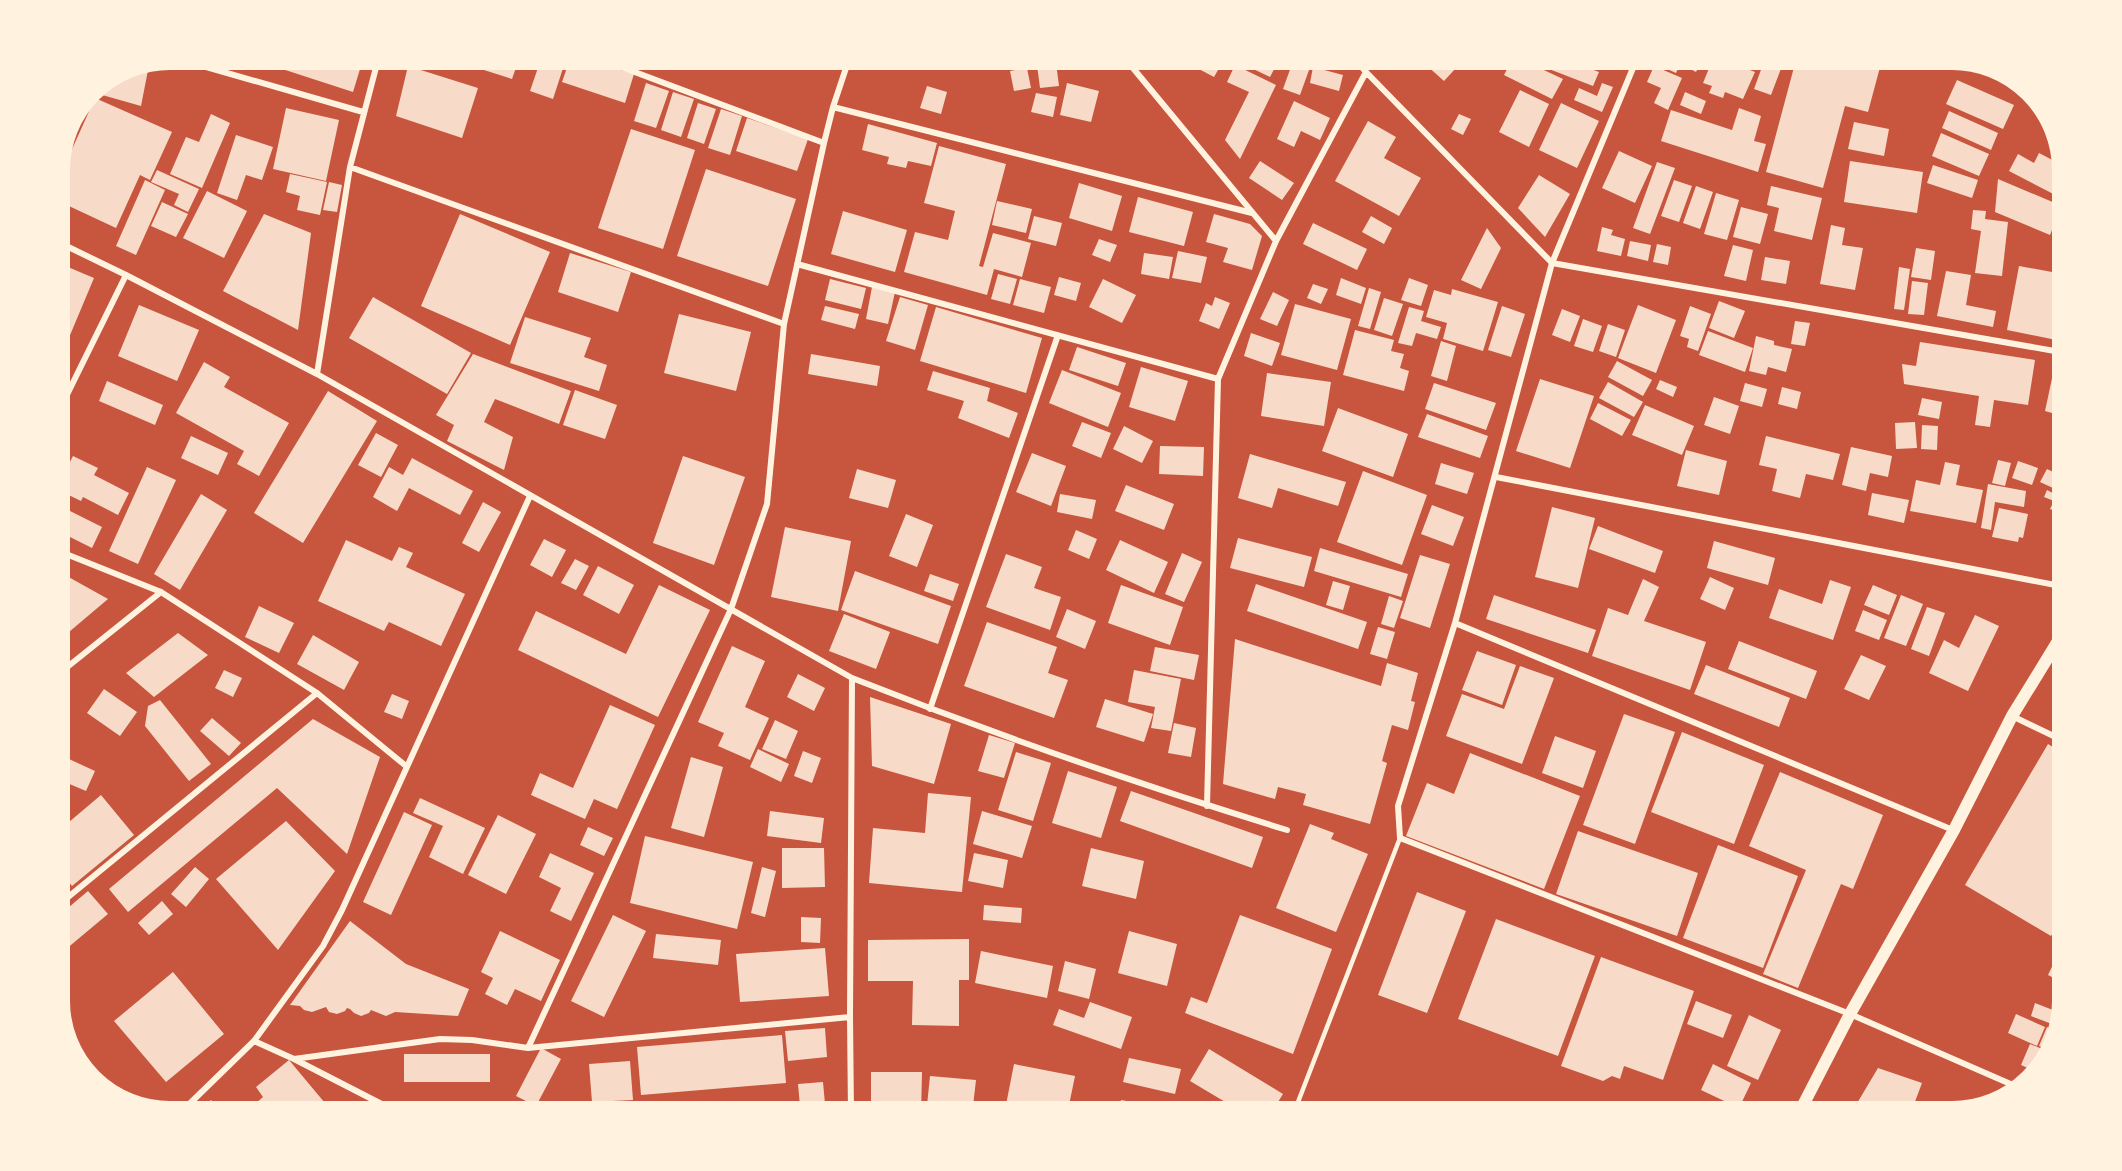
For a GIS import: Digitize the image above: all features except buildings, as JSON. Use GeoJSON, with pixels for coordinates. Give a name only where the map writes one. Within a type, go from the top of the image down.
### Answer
{"type":"FeatureCollection","features":[{"type":"Feature","properties":{"kind":"main road"},"geometry":{"type":"LineString","coordinates":[[1804,1105],[1850,1014],[1954,831],[2012,716],[2056,644]]}},
{"type":"Feature","properties":{"kind":"street"},"geometry":{"type":"LineString","coordinates":[[203,66],[363,112]]}},
{"type":"Feature","properties":{"kind":"street"},"geometry":{"type":"LineString","coordinates":[[317,374],[350,167],[376,66]]}},
{"type":"Feature","properties":{"kind":"street"},"geometry":{"type":"LineString","coordinates":[[619,66],[824,143]]}},
{"type":"Feature","properties":{"kind":"street"},"geometry":{"type":"LineString","coordinates":[[528,1048],[731,609],[767,504],[784,324],[824,143],[847,66]]}},
{"type":"Feature","properties":{"kind":"street"},"geometry":{"type":"LineString","coordinates":[[1131,66],[1276,241]]}},
{"type":"Feature","properties":{"kind":"street"},"geometry":{"type":"LineString","coordinates":[[1361,66],[1551,263],[2056,350]]}},
{"type":"Feature","properties":{"kind":"street"},"geometry":{"type":"LineString","coordinates":[[1634,66],[1551,263],[1496,477],[1455,623],[1398,806],[1400,838],[1850,1014],[2013,1085]]}},
{"type":"Feature","properties":{"kind":"street"},"geometry":{"type":"LineString","coordinates":[[1207,806],[1218,379],[1276,241],[1366,72]]}},
{"type":"Feature","properties":{"kind":"street"},"geometry":{"type":"LineString","coordinates":[[833,107],[1252,213]]}},
{"type":"Feature","properties":{"kind":"street"},"geometry":{"type":"LineString","coordinates":[[350,167],[784,324]]}},
{"type":"Feature","properties":{"kind":"street"},"geometry":{"type":"LineString","coordinates":[[66,246],[317,374],[852,678],[930,709],[1207,806],[1287,830]]}},
{"type":"Feature","properties":{"kind":"street"},"geometry":{"type":"LineString","coordinates":[[797,264],[1218,379]]}},
{"type":"Feature","properties":{"kind":"street"},"geometry":{"type":"LineString","coordinates":[[66,397],[126,275]]}},
{"type":"Feature","properties":{"kind":"street"},"geometry":{"type":"LineString","coordinates":[[930,709],[1058,335]]}},
{"type":"Feature","properties":{"kind":"street"},"geometry":{"type":"LineString","coordinates":[[1496,477],[2056,585]]}},
{"type":"Feature","properties":{"kind":"street"},"geometry":{"type":"LineString","coordinates":[[189,1105],[254,1041],[323,946],[342,910],[530,496]]}},
{"type":"Feature","properties":{"kind":"street"},"geometry":{"type":"LineString","coordinates":[[66,554],[161,592],[317,693],[406,765]]}},
{"type":"Feature","properties":{"kind":"street"},"geometry":{"type":"LineString","coordinates":[[66,668],[161,592]]}},
{"type":"Feature","properties":{"kind":"street"},"geometry":{"type":"LineString","coordinates":[[1455,623],[1954,831]]}},
{"type":"Feature","properties":{"kind":"street"},"geometry":{"type":"LineString","coordinates":[[851,1105],[852,678]]}},
{"type":"Feature","properties":{"kind":"street"},"geometry":{"type":"LineString","coordinates":[[66,899],[317,693]]}},
{"type":"Feature","properties":{"kind":"street"},"geometry":{"type":"LineString","coordinates":[[2012,716],[2056,737]]}},
{"type":"Feature","properties":{"kind":"street"},"geometry":{"type":"LineString","coordinates":[[294,1059],[440,1040],[472,1040],[528,1048],[850,1017]]}},
{"type":"Feature","properties":{"kind":"street"},"geometry":{"type":"LineString","coordinates":[[254,1041],[382,1105]]}},
{"type":"Feature","properties":{"kind":"lane"},"geometry":{"type":"LineString","coordinates":[[1297,1105],[1400,838]]}}]}
